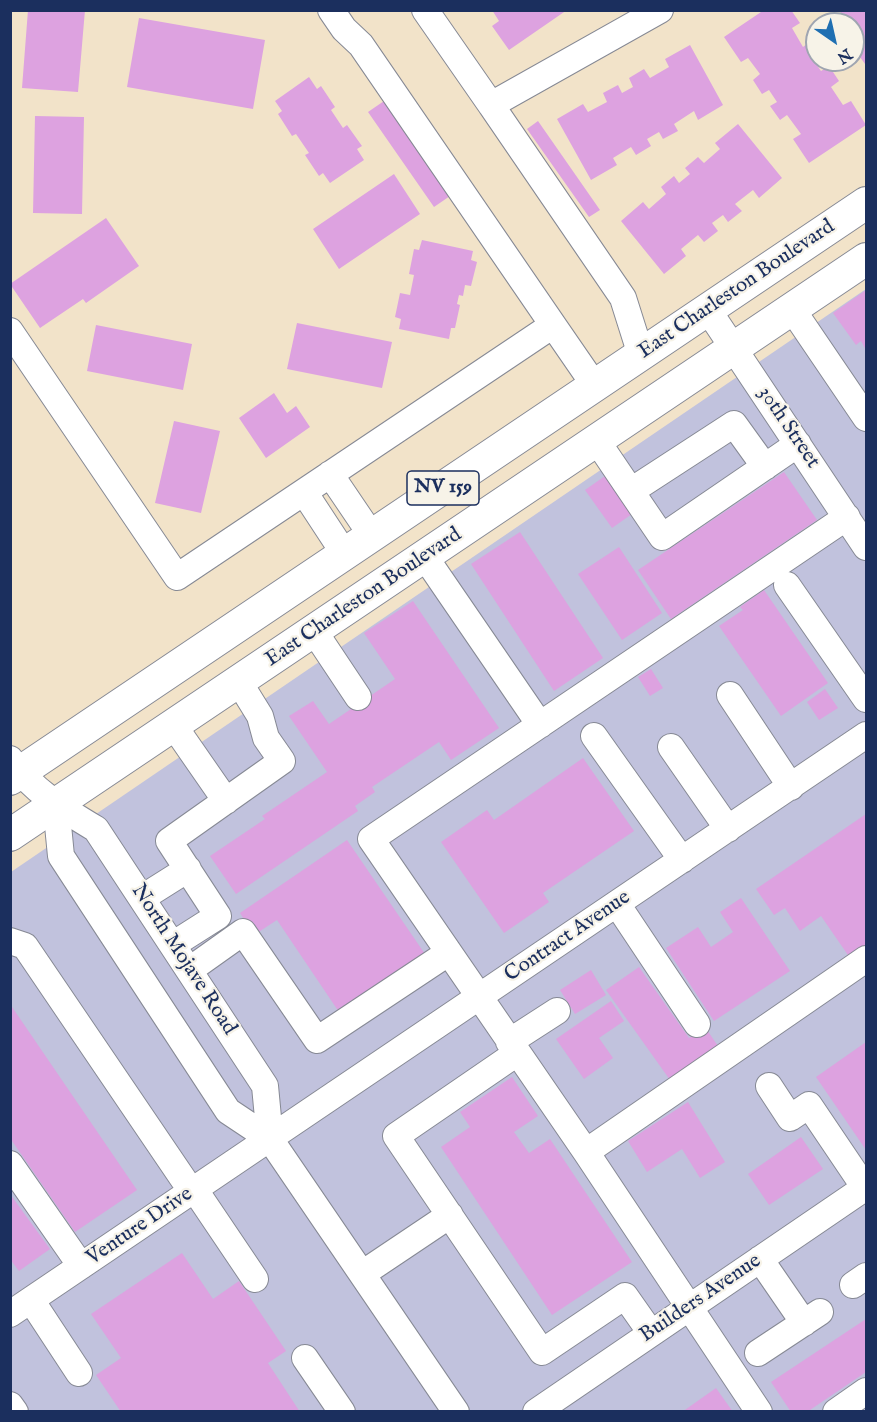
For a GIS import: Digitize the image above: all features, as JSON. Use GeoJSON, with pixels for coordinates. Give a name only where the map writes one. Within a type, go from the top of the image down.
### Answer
{"type":"FeatureCollection","features":[{"type":"Feature","properties":{"kind":"main road","name":"East Charleston Boulevard"},"geometry":{"type":"LineString","coordinates":[[10,835],[27,780],[344,553],[867,203]]}},
{"type":"Feature","properties":{"kind":"main road","name":"East Charleston Boulevard"},"geometry":{"type":"LineString","coordinates":[[27,780],[174,726],[867,259]]}},
{"type":"Feature","properties":{"kind":"street"},"geometry":{"type":"LineString","coordinates":[[331,10],[344,29],[361,45],[595,386]]}},
{"type":"Feature","properties":{"kind":"street"},"geometry":{"type":"LineString","coordinates":[[425,10],[623,298],[641,355]]}},
{"type":"Feature","properties":{"kind":"street"},"geometry":{"type":"LineString","coordinates":[[491,105],[643,15]]}},
{"type":"Feature","properties":{"kind":"street"},"geometry":{"type":"LineString","coordinates":[[792,309],[867,418]]}},
{"type":"Feature","properties":{"kind":"street","name":"30th Street"},"geometry":{"type":"LineString","coordinates":[[708,310],[865,543]]}},
{"type":"Feature","properties":{"kind":"street"},"geometry":{"type":"LineString","coordinates":[[10,331],[177,577],[553,325]]}},
{"type":"Feature","properties":{"kind":"street"},"geometry":{"type":"LineString","coordinates":[[631,491],[734,424],[765,467]]}},
{"type":"Feature","properties":{"kind":"street"},"geometry":{"type":"LineString","coordinates":[[597,441],[662,537],[798,444]]}},
{"type":"Feature","properties":{"kind":"street"},"geometry":{"type":"LineString","coordinates":[[330,474],[372,536]]}},
{"type":"Feature","properties":{"kind":"street"},"geometry":{"type":"LineString","coordinates":[[304,492],[344,553]]}},
{"type":"Feature","properties":{"kind":"street"},"geometry":{"type":"LineString","coordinates":[[759,1412],[586,1152],[478,998],[371,839],[847,517]]}},
{"type":"Feature","properties":{"kind":"street"},"geometry":{"type":"LineString","coordinates":[[425,557],[540,725]]}},
{"type":"Feature","properties":{"kind":"street"},"geometry":{"type":"LineString","coordinates":[[787,585],[867,699]]}},
{"type":"Feature","properties":{"kind":"street"},"geometry":{"type":"LineString","coordinates":[[314,631],[358,697]]}},
{"type":"Feature","properties":{"kind":"street"},"geometry":{"type":"LineString","coordinates":[[174,944],[219,916],[170,841],[282,761],[266,738],[260,716],[239,682]]}},
{"type":"Feature","properties":{"kind":"street"},"geometry":{"type":"LineString","coordinates":[[730,695],[791,787]]}},
{"type":"Feature","properties":{"kind":"street"},"geometry":{"type":"LineString","coordinates":[[174,726],[226,801]]}},
{"type":"Feature","properties":{"kind":"street","name":"Contract Avenue"},"geometry":{"type":"LineString","coordinates":[[270,1139],[867,735]]}},
{"type":"Feature","properties":{"kind":"street"},"geometry":{"type":"LineString","coordinates":[[594,736],[682,860]]}},
{"type":"Feature","properties":{"kind":"street"},"geometry":{"type":"LineString","coordinates":[[671,747],[728,829]]}},
{"type":"Feature","properties":{"kind":"street","name":"North Mojave Road"},"geometry":{"type":"LineString","coordinates":[[27,780],[96,829],[191,969],[265,1086],[270,1139]]}},
{"type":"Feature","properties":{"kind":"street","name":"North Mojave Road"},"geometry":{"type":"LineString","coordinates":[[27,780],[60,856],[228,1111],[270,1139],[456,1412]]}},
{"type":"Feature","properties":{"kind":"street"},"geometry":{"type":"LineString","coordinates":[[142,898],[188,868]]}},
{"type":"Feature","properties":{"kind":"street"},"geometry":{"type":"LineString","coordinates":[[617,904],[697,1024]]}},
{"type":"Feature","properties":{"kind":"street"},"geometry":{"type":"LineString","coordinates":[[191,969],[243,932],[317,1040],[448,953]]}},
{"type":"Feature","properties":{"kind":"street"},"geometry":{"type":"LineString","coordinates":[[10,942],[26,946],[255,1279]]}},
{"type":"Feature","properties":{"kind":"street"},"geometry":{"type":"LineString","coordinates":[[586,1152],[867,959]]}},
{"type":"Feature","properties":{"kind":"street"},"geometry":{"type":"LineString","coordinates":[[557,1011],[513,1048],[396,1136],[542,1352],[625,1296],[651,1334]]}},
{"type":"Feature","properties":{"kind":"street"},"geometry":{"type":"LineString","coordinates":[[769,1086],[790,1118],[809,1106],[866,1187]]}},
{"type":"Feature","properties":{"kind":"street","name":"Venture Drive"},"geometry":{"type":"LineString","coordinates":[[21,1307],[270,1139]]}},
{"type":"Feature","properties":{"kind":"street"},"geometry":{"type":"LineString","coordinates":[[10,1164],[81,1266]]}},
{"type":"Feature","properties":{"kind":"street","name":"Builders Avenue"},"geometry":{"type":"LineString","coordinates":[[536,1412],[866,1187]]}},
{"type":"Feature","properties":{"kind":"street"},"geometry":{"type":"LineString","coordinates":[[362,1274],[450,1215]]}},
{"type":"Feature","properties":{"kind":"street"},"geometry":{"type":"LineString","coordinates":[[758,1353],[812,1317],[760,1260]]}},
{"type":"Feature","properties":{"kind":"street"},"geometry":{"type":"LineString","coordinates":[[21,1307],[79,1373]]}},
{"type":"Feature","properties":{"kind":"street"},"geometry":{"type":"LineString","coordinates":[[305,1358],[342,1412]]}},
{"type":"Feature","properties":{"kind":"street"},"geometry":{"type":"LineString","coordinates":[[836,1412],[867,1391]]}},
{"type":"Feature","properties":{"kind":"street"},"geometry":{"type":"LineString","coordinates":[[10,1405],[15,1412]]}},
{"type":"Feature","properties":{"kind":"shaded area"},"geometry":{"type":"Polygon","coordinates":[[[866,289],[866,1411],[11,1412],[11,872],[866,289]]]}},
{"type":"Feature","properties":{"kind":"building"},"geometry":{"type":"Polygon","coordinates":[[[28,10],[85,10],[78,92],[22,88],[28,10]]]}},
{"type":"Feature","properties":{"kind":"building"},"geometry":{"type":"Polygon","coordinates":[[[492,10],[567,10],[509,50],[492,26],[499,21],[492,10]]]}},
{"type":"Feature","properties":{"kind":"building"},"geometry":{"type":"Polygon","coordinates":[[[764,10],[791,10],[800,23],[792,28],[803,47],[805,46],[805,72],[833,72],[839,81],[831,87],[843,105],[851,101],[866,125],[809,163],[793,139],[801,134],[787,115],[780,120],[770,106],[777,102],[769,90],[762,94],[753,80],[760,74],[748,58],[741,62],[724,37],[764,10]]]}},
{"type":"Feature","properties":{"kind":"building"},"geometry":{"type":"Polygon","coordinates":[[[839,10],[866,10],[865,64],[865,12],[840,12],[839,10]]]}},
{"type":"Feature","properties":{"kind":"building"},"geometry":{"type":"Polygon","coordinates":[[[139,18],[265,40],[253,109],[127,87],[139,18]]]}},
{"type":"Feature","properties":{"kind":"building"},"geometry":{"type":"Polygon","coordinates":[[[690,45],[723,105],[698,120],[694,111],[674,124],[678,131],[663,139],[659,132],[647,139],[651,146],[636,155],[631,147],[613,158],[617,165],[591,180],[557,119],[583,104],[588,112],[607,102],[603,93],[618,85],[622,93],[633,87],[629,78],[644,69],[650,78],[669,67],[665,59],[690,45]]]}},
{"type":"Feature","properties":{"kind":"building"},"geometry":{"type":"Polygon","coordinates":[[[309,77],[317,89],[321,86],[335,107],[331,110],[343,128],[347,125],[362,146],[357,149],[364,160],[330,183],[323,173],[319,176],[305,155],[309,153],[296,134],[292,136],[278,114],[282,111],[275,101],[309,77]]]}},
{"type":"Feature","properties":{"kind":"building"},"geometry":{"type":"Polygon","coordinates":[[[384,101],[450,196],[434,207],[368,112],[384,101]]]}},
{"type":"Feature","properties":{"kind":"building"},"geometry":{"type":"Polygon","coordinates":[[[35,116],[84,117],[82,214],[33,213],[35,116]]]}},
{"type":"Feature","properties":{"kind":"building"},"geometry":{"type":"Polygon","coordinates":[[[538,121],[600,210],[589,217],[527,129],[538,121]]]}},
{"type":"Feature","properties":{"kind":"building"},"geometry":{"type":"Polygon","coordinates":[[[738,124],[782,178],[759,198],[753,190],[735,204],[742,211],[728,222],[723,215],[712,223],[718,231],[704,242],[698,235],[681,249],[686,256],[664,274],[621,221],[643,202],[649,209],[666,194],[661,187],[674,176],[679,183],[690,174],[685,168],[698,157],[704,163],[720,149],[715,143],[738,124]]]}},
{"type":"Feature","properties":{"kind":"building"},"geometry":{"type":"Polygon","coordinates":[[[394,174],[420,214],[339,269],[313,229],[394,174]]]}},
{"type":"Feature","properties":{"kind":"building"},"geometry":{"type":"Polygon","coordinates":[[[106,218],[139,266],[86,303],[83,299],[40,328],[10,284],[106,218]]]}},
{"type":"Feature","properties":{"kind":"building"},"geometry":{"type":"Polygon","coordinates":[[[422,240],[473,251],[471,260],[477,262],[471,286],[465,285],[463,296],[459,295],[457,304],[460,305],[455,328],[451,328],[449,339],[399,329],[401,319],[395,317],[400,293],[410,295],[414,275],[409,274],[414,249],[419,250],[422,240]]]}},
{"type":"Feature","properties":{"kind":"building"},"geometry":{"type":"Polygon","coordinates":[[[866,290],[866,350],[861,341],[856,345],[833,313],[866,290]]]}},
{"type":"Feature","properties":{"kind":"building"},"geometry":{"type":"Polygon","coordinates":[[[297,323],[392,342],[382,388],[287,369],[297,323]]]}},
{"type":"Feature","properties":{"kind":"building"},"geometry":{"type":"Polygon","coordinates":[[[96,325],[192,344],[183,390],[87,371],[96,325]]]}},
{"type":"Feature","properties":{"kind":"building"},"geometry":{"type":"Polygon","coordinates":[[[274,393],[287,413],[296,406],[310,427],[266,458],[239,418],[274,393]]]}},
{"type":"Feature","properties":{"kind":"building"},"geometry":{"type":"Polygon","coordinates":[[[174,421],[220,431],[201,513],[155,503],[174,421]]]}},
{"type":"Feature","properties":{"kind":"building"},"geometry":{"type":"Polygon","coordinates":[[[784,472],[817,520],[671,619],[638,570],[784,472]]]}},
{"type":"Feature","properties":{"kind":"building"},"geometry":{"type":"Polygon","coordinates":[[[605,476],[632,514],[612,528],[585,490],[605,476]]]}},
{"type":"Feature","properties":{"kind":"building"},"geometry":{"type":"Polygon","coordinates":[[[520,532],[603,658],[554,691],[471,564],[520,532]]]}},
{"type":"Feature","properties":{"kind":"building"},"geometry":{"type":"Polygon","coordinates":[[[619,547],[662,613],[622,640],[578,574],[619,547]]]}},
{"type":"Feature","properties":{"kind":"building"},"geometry":{"type":"Polygon","coordinates":[[[764,590],[828,683],[781,716],[719,626],[743,610],[740,607],[764,590]]]}},
{"type":"Feature","properties":{"kind":"building"},"geometry":{"type":"Polygon","coordinates":[[[413,601],[499,728],[451,760],[439,742],[372,787],[375,792],[355,806],[358,811],[236,894],[210,856],[265,819],[262,816],[327,772],[289,716],[313,701],[329,724],[395,679],[364,633],[413,601]]]}},
{"type":"Feature","properties":{"kind":"building"},"geometry":{"type":"Polygon","coordinates":[[[651,669],[663,688],[650,696],[638,677],[651,669]]]}},
{"type":"Feature","properties":{"kind":"building"},"geometry":{"type":"Polygon","coordinates":[[[825,689],[838,708],[819,720],[807,702],[825,689]]]}},
{"type":"Feature","properties":{"kind":"building"},"geometry":{"type":"Polygon","coordinates":[[[583,758],[634,831],[543,893],[549,902],[504,933],[441,842],[487,810],[494,820],[583,758]]]}},
{"type":"Feature","properties":{"kind":"building"},"geometry":{"type":"Polygon","coordinates":[[[866,814],[866,947],[850,958],[821,916],[800,931],[785,908],[774,915],[756,889],[866,814]]]}},
{"type":"Feature","properties":{"kind":"building"},"geometry":{"type":"Polygon","coordinates":[[[347,840],[427,957],[341,1015],[277,920],[254,935],[240,913],[347,840]]]}},
{"type":"Feature","properties":{"kind":"building"},"geometry":{"type":"Polygon","coordinates":[[[741,898],[790,971],[714,1021],[666,948],[698,927],[711,947],[733,932],[720,912],[741,898]]]}},
{"type":"Feature","properties":{"kind":"building"},"geometry":{"type":"Polygon","coordinates":[[[639,967],[689,1038],[705,1027],[718,1046],[670,1080],[606,990],[639,967]]]}},
{"type":"Feature","properties":{"kind":"building"},"geometry":{"type":"Polygon","coordinates":[[[591,970],[606,995],[575,1014],[560,990],[591,970]]]}},
{"type":"Feature","properties":{"kind":"building"},"geometry":{"type":"Polygon","coordinates":[[[611,1001],[624,1021],[599,1038],[613,1058],[584,1079],[556,1039],[611,1001]]]}},
{"type":"Feature","properties":{"kind":"building"},"geometry":{"type":"Polygon","coordinates":[[[10,1004],[137,1190],[75,1232],[10,1138],[10,1004]]]}},
{"type":"Feature","properties":{"kind":"building"},"geometry":{"type":"Polygon","coordinates":[[[866,1042],[866,1150],[816,1077],[866,1042]]]}},
{"type":"Feature","properties":{"kind":"building"},"geometry":{"type":"Polygon","coordinates":[[[512,1077],[538,1116],[514,1132],[529,1153],[550,1139],[632,1262],[552,1315],[441,1147],[470,1127],[460,1112],[512,1077]]]}},
{"type":"Feature","properties":{"kind":"building"},"geometry":{"type":"Polygon","coordinates":[[[688,1102],[725,1162],[700,1178],[682,1149],[647,1172],[628,1141],[688,1102]]]}},
{"type":"Feature","properties":{"kind":"building"},"geometry":{"type":"Polygon","coordinates":[[[801,1137],[823,1169],[769,1205],[748,1174],[801,1137]]]}},
{"type":"Feature","properties":{"kind":"building"},"geometry":{"type":"Polygon","coordinates":[[[10,1194],[50,1249],[19,1271],[10,1259],[10,1194]]]}},
{"type":"Feature","properties":{"kind":"building"},"geometry":{"type":"Polygon","coordinates":[[[182,1253],[213,1299],[239,1281],[286,1351],[268,1363],[300,1412],[121,1412],[96,1375],[121,1358],[91,1314],[182,1253]]]}},
{"type":"Feature","properties":{"kind":"building"},"geometry":{"type":"Polygon","coordinates":[[[866,1319],[866,1372],[807,1412],[791,1412],[771,1382],[866,1319]]]}},
{"type":"Feature","properties":{"kind":"building"},"geometry":{"type":"Polygon","coordinates":[[[716,1388],[733,1412],[682,1412],[716,1388]]]}}]}
